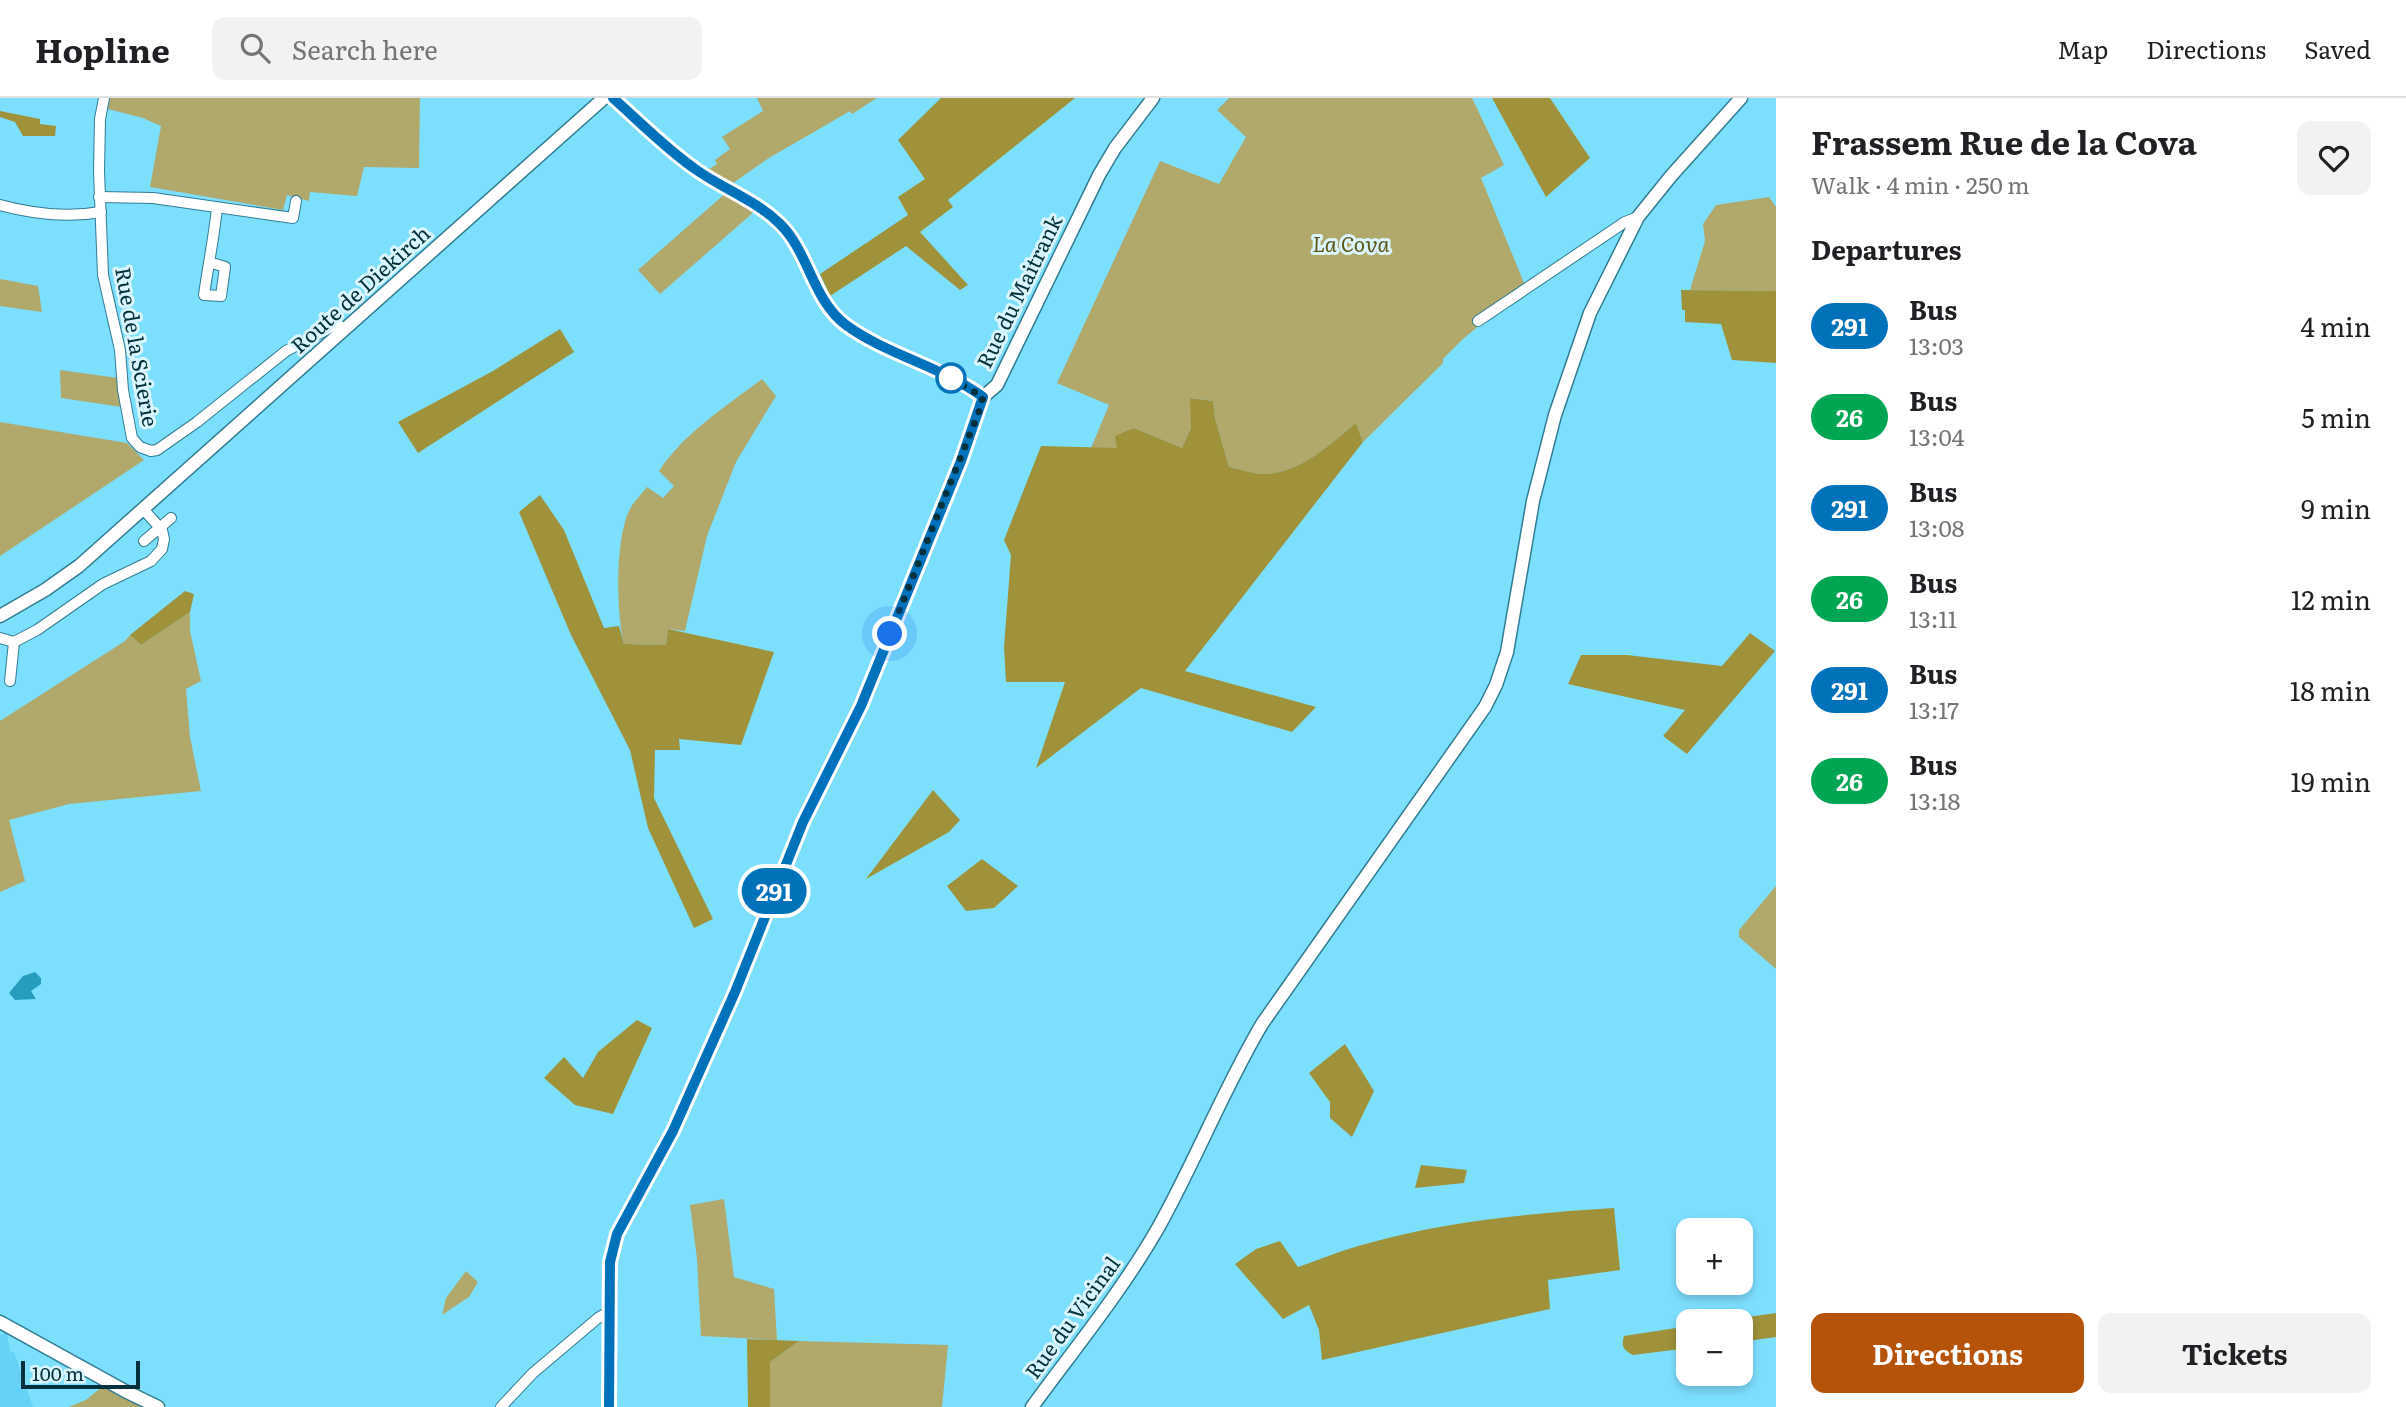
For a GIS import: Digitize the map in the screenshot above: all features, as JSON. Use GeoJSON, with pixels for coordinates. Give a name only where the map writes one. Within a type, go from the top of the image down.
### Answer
{"type":"FeatureCollection","features":[{"type":"Feature","properties":{"kind":"street"},"geometry":{"type":"LineString","coordinates":[[0,205],[64,216],[101,212],[100,119],[104,98]]}},
{"type":"Feature","properties":{"kind":"street","name":"Route de Diekirch"},"geometry":{"type":"LineString","coordinates":[[0,616],[79,566],[604,98]]}},
{"type":"Feature","properties":{"kind":"street"},"geometry":{"type":"LineString","coordinates":[[613,98],[698,172],[736,192],[777,221],[799,248],[824,299],[837,318],[869,339],[945,375],[983,397]]}},
{"type":"Feature","properties":{"kind":"street","name":"Rue du Maitrank"},"geometry":{"type":"LineString","coordinates":[[609,1407],[610,1262],[617,1234],[673,1131],[735,992],[803,822],[861,706],[961,461],[983,397],[997,385],[1098,175],[1153,98]]}},
{"type":"Feature","properties":{"kind":"street","name":"Rue du Vicinal"},"geometry":{"type":"LineString","coordinates":[[1032,1407],[1144,1251],[1262,1024],[1491,696],[1507,652],[1533,501],[1555,415],[1590,313],[1638,217],[1741,98]]}},
{"type":"Feature","properties":{"kind":"street"},"geometry":{"type":"LineString","coordinates":[[99,197],[153,198],[293,218],[296,201]]}},
{"type":"Feature","properties":{"kind":"street"},"geometry":{"type":"LineString","coordinates":[[209,262],[217,208]]}},
{"type":"Feature","properties":{"kind":"street","name":"Rue de la Scierie"},"geometry":{"type":"LineString","coordinates":[[101,212],[103,275],[120,350],[123,390],[132,438],[139,447],[157,450],[197,422],[286,351],[337,324],[345,329]]}},
{"type":"Feature","properties":{"kind":"street"},"geometry":{"type":"LineString","coordinates":[[1478,321],[1625,222],[1638,217]]}},
{"type":"Feature","properties":{"kind":"street"},"geometry":{"type":"LineString","coordinates":[[0,638],[14,642],[37,630],[103,584],[151,561],[162,549],[164,539],[159,526],[143,509]]}},
{"type":"Feature","properties":{"kind":"street"},"geometry":{"type":"LineString","coordinates":[[144,541],[171,518]]}},
{"type":"Feature","properties":{"kind":"street"},"geometry":{"type":"LineString","coordinates":[[10,681],[14,642]]}},
{"type":"Feature","properties":{"kind":"street"},"geometry":{"type":"LineString","coordinates":[[501,1407],[533,1373],[610,1311]]}},
{"type":"Feature","properties":{"kind":"street"},"geometry":{"type":"LineString","coordinates":[[0,1322],[158,1407]]}},
{"type":"Feature","properties":{"kind":"shaded area"},"geometry":{"type":"Polygon","coordinates":[[[941,98],[1075,98],[948,200],[953,207],[920,232],[968,285],[960,290],[906,246],[830,296],[820,274],[908,215],[898,197],[925,179],[898,140],[941,98]]]}},
{"type":"Feature","properties":{"kind":"shaded area"},"geometry":{"type":"Polygon","coordinates":[[[1492,98],[1550,98],[1590,158],[1546,197],[1492,98]]]}},
{"type":"Feature","properties":{"kind":"shaded area"},"geometry":{"type":"Polygon","coordinates":[[[0,111],[40,119],[40,124],[56,126],[55,136],[23,136],[15,122],[0,117],[0,111]]]}},
{"type":"Feature","properties":{"kind":"shaded area"},"geometry":{"type":"Polygon","coordinates":[[[1681,290],[1776,291],[1776,363],[1732,360],[1721,324],[1685,322],[1681,290]]]}},
{"type":"Feature","properties":{"kind":"shaded area"},"geometry":{"type":"Polygon","coordinates":[[[560,329],[574,352],[418,453],[398,422],[493,371],[560,329]]]}},
{"type":"Feature","properties":{"kind":"shaded area"},"geometry":{"type":"Polygon","coordinates":[[[1190,398],[1213,401],[1229,467],[1261,474],[1288,470],[1301,464],[1356,423],[1363,442],[1185,671],[1316,707],[1292,732],[1141,688],[1036,768],[1065,682],[1006,682],[1004,647],[1011,555],[1004,540],[1041,446],[1117,448],[1115,436],[1134,428],[1182,448],[1191,428],[1190,398]]]}},
{"type":"Feature","properties":{"kind":"shaded area"},"geometry":{"type":"Polygon","coordinates":[[[540,495],[564,530],[604,628],[619,626],[624,644],[666,645],[668,629],[774,652],[741,745],[679,739],[680,750],[655,750],[654,798],[713,919],[694,928],[648,828],[630,750],[571,635],[519,512],[540,495]]]}},
{"type":"Feature","properties":{"kind":"shaded area"},"geometry":{"type":"Polygon","coordinates":[[[185,591],[194,594],[190,612],[141,645],[130,635],[185,591]]]}},
{"type":"Feature","properties":{"kind":"shaded area"},"geometry":{"type":"Polygon","coordinates":[[[1750,633],[1775,651],[1687,754],[1663,736],[1685,710],[1568,684],[1581,655],[1627,655],[1722,666],[1750,633]]]}},
{"type":"Feature","properties":{"kind":"shaded area"},"geometry":{"type":"Polygon","coordinates":[[[933,790],[960,820],[949,832],[866,879],[933,790]]]}},
{"type":"Feature","properties":{"kind":"shaded area"},"geometry":{"type":"Polygon","coordinates":[[[982,859],[1018,886],[994,908],[966,911],[947,886],[982,859]]]}},
{"type":"Feature","properties":{"kind":"shaded area"},"geometry":{"type":"Polygon","coordinates":[[[35,972],[41,978],[41,984],[31,991],[36,999],[15,1000],[9,993],[23,976],[35,972]]]}},
{"type":"Feature","properties":{"kind":"shaded area"},"geometry":{"type":"Polygon","coordinates":[[[637,1020],[652,1028],[613,1114],[575,1105],[544,1078],[564,1057],[583,1078],[598,1052],[637,1020]]]}},
{"type":"Feature","properties":{"kind":"shaded area"},"geometry":{"type":"Polygon","coordinates":[[[1345,1044],[1374,1091],[1352,1137],[1330,1118],[1330,1102],[1309,1073],[1345,1044]]]}},
{"type":"Feature","properties":{"kind":"shaded area"},"geometry":{"type":"Polygon","coordinates":[[[1421,1165],[1467,1170],[1464,1183],[1415,1188],[1421,1165]]]}},
{"type":"Feature","properties":{"kind":"shaded area"},"geometry":{"type":"Polygon","coordinates":[[[1614,1208],[1620,1270],[1548,1280],[1550,1309],[1322,1360],[1319,1330],[1309,1305],[1283,1319],[1235,1264],[1256,1249],[1280,1241],[1298,1267],[1360,1245],[1429,1229],[1522,1215],[1614,1208]]]}},
{"type":"Feature","properties":{"kind":"shaded area"},"geometry":{"type":"Polygon","coordinates":[[[1776,1313],[1776,1337],[1753,1340],[1753,1316],[1776,1313]]]}},
{"type":"Feature","properties":{"kind":"shaded area"},"geometry":{"type":"Polygon","coordinates":[[[1676,1328],[1676,1350],[1633,1355],[1623,1345],[1624,1336],[1676,1328]]]}},
{"type":"Feature","properties":{"kind":"shaded area"},"geometry":{"type":"Polygon","coordinates":[[[7,1333],[10,1352],[14,1352],[33,1407],[0,1407],[0,1335],[7,1333]]]}},
{"type":"Feature","properties":{"kind":"shaded area"},"geometry":{"type":"Polygon","coordinates":[[[747,1339],[799,1341],[770,1362],[770,1407],[748,1407],[747,1339]]]}},
{"type":"Feature","properties":{"kind":"green space"},"geometry":{"type":"Polygon","coordinates":[[[110,98],[420,98],[419,168],[364,167],[357,196],[310,192],[309,201],[287,195],[283,210],[150,187],[161,126],[143,118],[108,109],[110,98]]]}},
{"type":"Feature","properties":{"kind":"green space"},"geometry":{"type":"Polygon","coordinates":[[[757,98],[877,98],[769,158],[733,183],[708,170],[717,164],[715,160],[730,149],[722,137],[763,111],[757,98]]]}},
{"type":"Feature","properties":{"kind":"green space","name":"La Cova"},"geometry":{"type":"Polygon","coordinates":[[[1229,98],[1472,98],[1504,165],[1481,178],[1524,283],[1510,293],[1504,305],[1463,339],[1443,359],[1443,363],[1363,442],[1356,423],[1313,457],[1288,470],[1275,473],[1261,474],[1229,467],[1213,401],[1191,398],[1191,428],[1182,448],[1134,428],[1117,448],[1091,448],[1109,405],[1057,383],[1160,161],[1219,184],[1246,137],[1217,110],[1229,98]]]}},
{"type":"Feature","properties":{"kind":"green space"},"geometry":{"type":"Polygon","coordinates":[[[727,192],[755,211],[660,294],[638,270],[727,192]]]}},
{"type":"Feature","properties":{"kind":"green space"},"geometry":{"type":"Polygon","coordinates":[[[1769,197],[1776,207],[1776,291],[1690,290],[1705,241],[1703,224],[1716,205],[1769,197]]]}},
{"type":"Feature","properties":{"kind":"green space"},"geometry":{"type":"Polygon","coordinates":[[[0,279],[38,286],[42,312],[0,306],[0,279]]]}},
{"type":"Feature","properties":{"kind":"green space"},"geometry":{"type":"Polygon","coordinates":[[[60,370],[118,378],[122,407],[61,398],[60,370]]]}},
{"type":"Feature","properties":{"kind":"green space"},"geometry":{"type":"Polygon","coordinates":[[[762,379],[776,396],[736,462],[707,536],[685,631],[668,629],[666,645],[624,644],[619,614],[618,575],[622,538],[630,509],[647,487],[663,498],[674,486],[659,471],[669,457],[706,421],[762,379]]]}},
{"type":"Feature","properties":{"kind":"green space"},"geometry":{"type":"Polygon","coordinates":[[[0,422],[127,443],[144,460],[0,556],[0,422]]]}},
{"type":"Feature","properties":{"kind":"green space"},"geometry":{"type":"Polygon","coordinates":[[[190,612],[190,631],[201,681],[186,689],[190,737],[201,791],[69,804],[9,820],[25,881],[0,892],[0,721],[125,641],[130,635],[141,645],[190,612]]]}},
{"type":"Feature","properties":{"kind":"green space"},"geometry":{"type":"Polygon","coordinates":[[[1776,886],[1776,969],[1739,937],[1739,930],[1776,886]]]}},
{"type":"Feature","properties":{"kind":"green space"},"geometry":{"type":"Polygon","coordinates":[[[724,1199],[734,1277],[774,1289],[777,1340],[701,1336],[697,1259],[690,1205],[724,1199]]]}},
{"type":"Feature","properties":{"kind":"green space"},"geometry":{"type":"Polygon","coordinates":[[[466,1271],[478,1282],[469,1297],[442,1315],[446,1298],[466,1271]]]}},
{"type":"Feature","properties":{"kind":"green space"},"geometry":{"type":"Polygon","coordinates":[[[799,1341],[948,1345],[942,1407],[770,1407],[770,1362],[799,1341]]]}},
{"type":"Feature","properties":{"kind":"green space"},"geometry":{"type":"Polygon","coordinates":[[[108,1382],[148,1407],[69,1407],[86,1400],[108,1382]]]}},
{"type":"Feature","properties":{"kind":"bus line","name":"291"},"geometry":{"type":"LineString","coordinates":[[609,1407],[610,1262],[617,1234],[673,1131],[735,992],[803,822],[861,706],[961,461],[983,397],[967,386],[869,339],[837,318],[813,279],[799,248],[777,221],[736,192],[698,172],[613,98]]}},
{"type":"Feature","properties":{"kind":"route"},"geometry":{"type":"LineString","coordinates":[[890,634],[961,461],[983,397],[951,378]]}}]}
